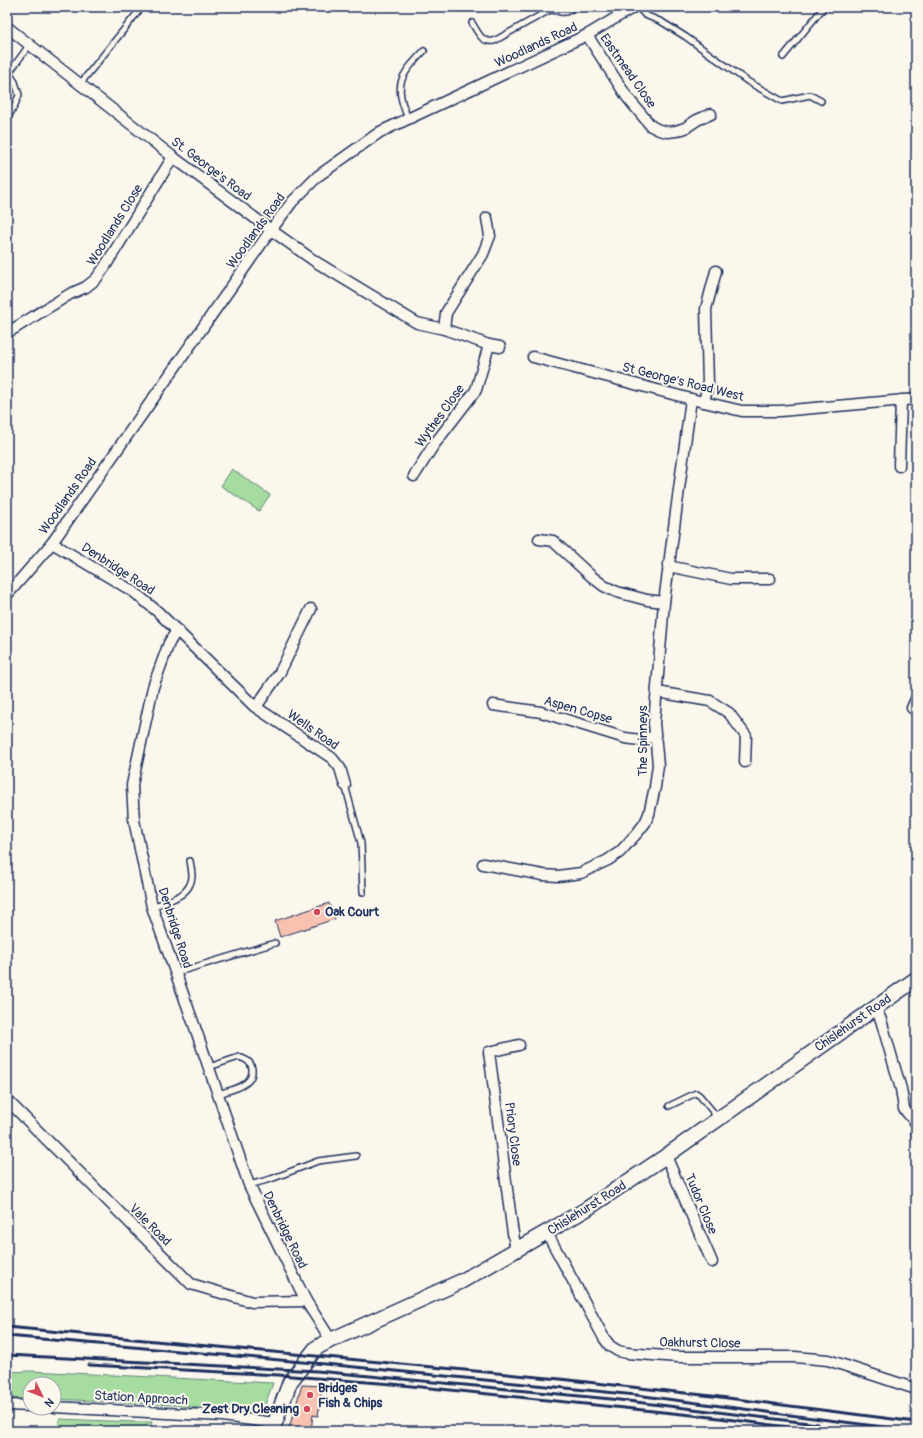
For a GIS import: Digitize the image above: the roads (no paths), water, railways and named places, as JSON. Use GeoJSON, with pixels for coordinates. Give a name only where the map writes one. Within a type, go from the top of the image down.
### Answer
{"type":"FeatureCollection","features":[{"type":"Feature","properties":{"kind":"main road","name":"Chislehurst Road"},"geometry":{"type":"LineString","coordinates":[[273,1427],[290,1382],[316,1348],[462,1280],[547,1233],[623,1186],[916,979]]}},
{"type":"Feature","properties":{"kind":"street","name":"Woodlands Road"},"geometry":{"type":"LineString","coordinates":[[7,595],[52,542],[271,230],[292,202],[305,188],[318,176],[380,132],[587,35],[631,8]]}},
{"type":"Feature","properties":{"kind":"street","name":"St. George's Road"},"geometry":{"type":"LineString","coordinates":[[7,27],[173,157],[316,262],[417,323],[444,329],[489,345],[500,347]]}},
{"type":"Feature","properties":{"kind":"street","name":"Eastmead Close"},"geometry":{"type":"LineString","coordinates":[[587,35],[627,97],[651,126],[659,130],[676,132],[711,114]]}},
{"type":"Feature","properties":{"kind":"street","name":"Woodlands Close"},"geometry":{"type":"LineString","coordinates":[[7,333],[70,294],[86,287],[96,279],[173,157]]}},
{"type":"Feature","properties":{"kind":"street"},"geometry":{"type":"LineString","coordinates":[[444,329],[446,313],[482,254],[490,236],[486,218]]}},
{"type":"Feature","properties":{"kind":"street"},"geometry":{"type":"LineString","coordinates":[[704,402],[708,384],[706,309],[716,271]]}},
{"type":"Feature","properties":{"kind":"street","name":"Wythes Close"},"geometry":{"type":"LineString","coordinates":[[414,476],[433,446],[476,390],[489,345]]}},
{"type":"Feature","properties":{"kind":"street","name":"St George's Road West"},"geometry":{"type":"LineString","coordinates":[[533,357],[742,411],[764,412],[916,399]]}},
{"type":"Feature","properties":{"kind":"street","name":"The Spinneys"},"geometry":{"type":"LineString","coordinates":[[483,864],[543,875],[558,876],[581,873],[614,856],[638,832],[649,814],[656,787],[658,765],[654,723],[664,602],[691,399]]}},
{"type":"Feature","properties":{"kind":"street"},"geometry":{"type":"LineString","coordinates":[[899,466],[901,400]]}},
{"type":"Feature","properties":{"kind":"street"},"geometry":{"type":"LineString","coordinates":[[539,539],[553,541],[604,586],[617,592],[647,600],[664,602]]}},
{"type":"Feature","properties":{"kind":"street","name":"Denbridge Road"},"geometry":{"type":"LineString","coordinates":[[52,542],[134,592],[177,630],[169,643],[153,688],[132,785],[134,820],[152,907],[249,1185],[306,1301],[331,1340]]}},
{"type":"Feature","properties":{"kind":"street"},"geometry":{"type":"LineString","coordinates":[[668,566],[731,579],[770,579]]}},
{"type":"Feature","properties":{"kind":"street"},"geometry":{"type":"LineString","coordinates":[[256,707],[279,674],[311,609]]}},
{"type":"Feature","properties":{"kind":"street","name":"Wells Road"},"geometry":{"type":"LineString","coordinates":[[177,630],[256,707],[332,758],[340,768],[345,785]]}},
{"type":"Feature","properties":{"kind":"street","name":"The Spinneys"},"geometry":{"type":"LineString","coordinates":[[657,692],[710,701],[729,712],[746,736],[745,762]]}},
{"type":"Feature","properties":{"kind":"street","name":"Aspen Copse"},"geometry":{"type":"LineString","coordinates":[[493,705],[541,712],[625,738],[640,740],[655,736]]}},
{"type":"Feature","properties":{"kind":"street"},"geometry":{"type":"LineString","coordinates":[[875,1007],[881,1020],[901,1090],[904,1109],[916,1123]]}},
{"type":"Feature","properties":{"kind":"street","name":"Priory Close"},"geometry":{"type":"LineString","coordinates":[[516,1251],[489,1052],[520,1045]]}},
{"type":"Feature","properties":{"kind":"street","name":"Vale Road"},"geometry":{"type":"LineString","coordinates":[[7,1100],[191,1284],[252,1302],[306,1301]]}},
{"type":"Feature","properties":{"kind":"street","name":"Tudor Close"},"geometry":{"type":"LineString","coordinates":[[666,1156],[712,1262]]}},
{"type":"Feature","properties":{"kind":"street","name":"Oakhurst Close"},"geometry":{"type":"LineString","coordinates":[[547,1233],[604,1338],[610,1346],[618,1351],[678,1357],[795,1357],[828,1360],[916,1389]]}},
{"type":"Feature","properties":{"kind":"street"},"geometry":{"type":"LineString","coordinates":[[7,1405],[22,1406]]}},
{"type":"Feature","properties":{"kind":"street","name":"Station Approach"},"geometry":{"type":"LineString","coordinates":[[62,1407],[222,1416],[273,1427]]}},
{"type":"Feature","properties":{"kind":"lane"},"geometry":{"type":"LineString","coordinates":[[80,84],[142,7]]}},
{"type":"Feature","properties":{"kind":"lane"},"geometry":{"type":"LineString","coordinates":[[472,23],[484,40],[489,42],[494,41],[548,10],[553,9],[562,13],[574,7]]}},
{"type":"Feature","properties":{"kind":"lane"},"geometry":{"type":"LineString","coordinates":[[783,57],[824,7]]}},
{"type":"Feature","properties":{"kind":"lane"},"geometry":{"type":"LineString","coordinates":[[631,8],[662,22],[686,37],[747,81],[782,101],[810,95],[822,101]]}},
{"type":"Feature","properties":{"kind":"lane"},"geometry":{"type":"LineString","coordinates":[[7,119],[19,95],[15,82],[9,73],[30,44]]}},
{"type":"Feature","properties":{"kind":"lane"},"geometry":{"type":"LineString","coordinates":[[408,118],[403,106],[400,88],[403,77],[410,66],[424,51]]}},
{"type":"Feature","properties":{"kind":"lane","name":"Wells Road"},"geometry":{"type":"LineString","coordinates":[[345,785],[361,843],[363,892]]}},
{"type":"Feature","properties":{"kind":"lane"},"geometry":{"type":"LineString","coordinates":[[152,907],[181,896],[188,890],[192,877],[190,861]]}},
{"type":"Feature","properties":{"kind":"lane"},"geometry":{"type":"LineString","coordinates":[[175,973],[275,943]]}},
{"type":"Feature","properties":{"kind":"lane"},"geometry":{"type":"LineString","coordinates":[[209,1067],[239,1057],[247,1060],[252,1066],[253,1075],[248,1082],[240,1087],[218,1094]]}},
{"type":"Feature","properties":{"kind":"lane"},"geometry":{"type":"LineString","coordinates":[[669,1106],[696,1093],[719,1119]]}},
{"type":"Feature","properties":{"kind":"lane"},"geometry":{"type":"LineString","coordinates":[[916,1127],[914,1129],[914,1136],[916,1139]]}},
{"type":"Feature","properties":{"kind":"lane"},"geometry":{"type":"LineString","coordinates":[[249,1185],[271,1179],[318,1161],[356,1156]]}},
{"type":"Feature","properties":{"kind":"railway"},"geometry":{"type":"LineString","coordinates":[[7,1327],[560,1379],[712,1396],[916,1422]]}},
{"type":"Feature","properties":{"kind":"railway"},"geometry":{"type":"LineString","coordinates":[[7,1336],[325,1364],[636,1395],[914,1431]]}},
{"type":"Feature","properties":{"kind":"railway"},"geometry":{"type":"LineString","coordinates":[[7,1355],[317,1371],[611,1399],[817,1424]]}},
{"type":"Feature","properties":{"kind":"railway"},"geometry":{"type":"LineString","coordinates":[[89,1365],[279,1375],[392,1384],[711,1417],[818,1431]]}},
{"type":"Feature","properties":{"kind":"railway"},"geometry":{"type":"LineString","coordinates":[[848,1428],[868,1431]]}},
{"type":"Feature","properties":{"kind":"place","name":"Oak Court"},"geometry":{"type":"Point","coordinates":[317,912]}},
{"type":"Feature","properties":{"kind":"place","name":"Bridges Fish & Chips"},"geometry":{"type":"Point","coordinates":[310,1395]}},
{"type":"Feature","properties":{"kind":"place","name":"Zest Dry Cleaning"},"geometry":{"type":"Point","coordinates":[307,1409]}}]}
